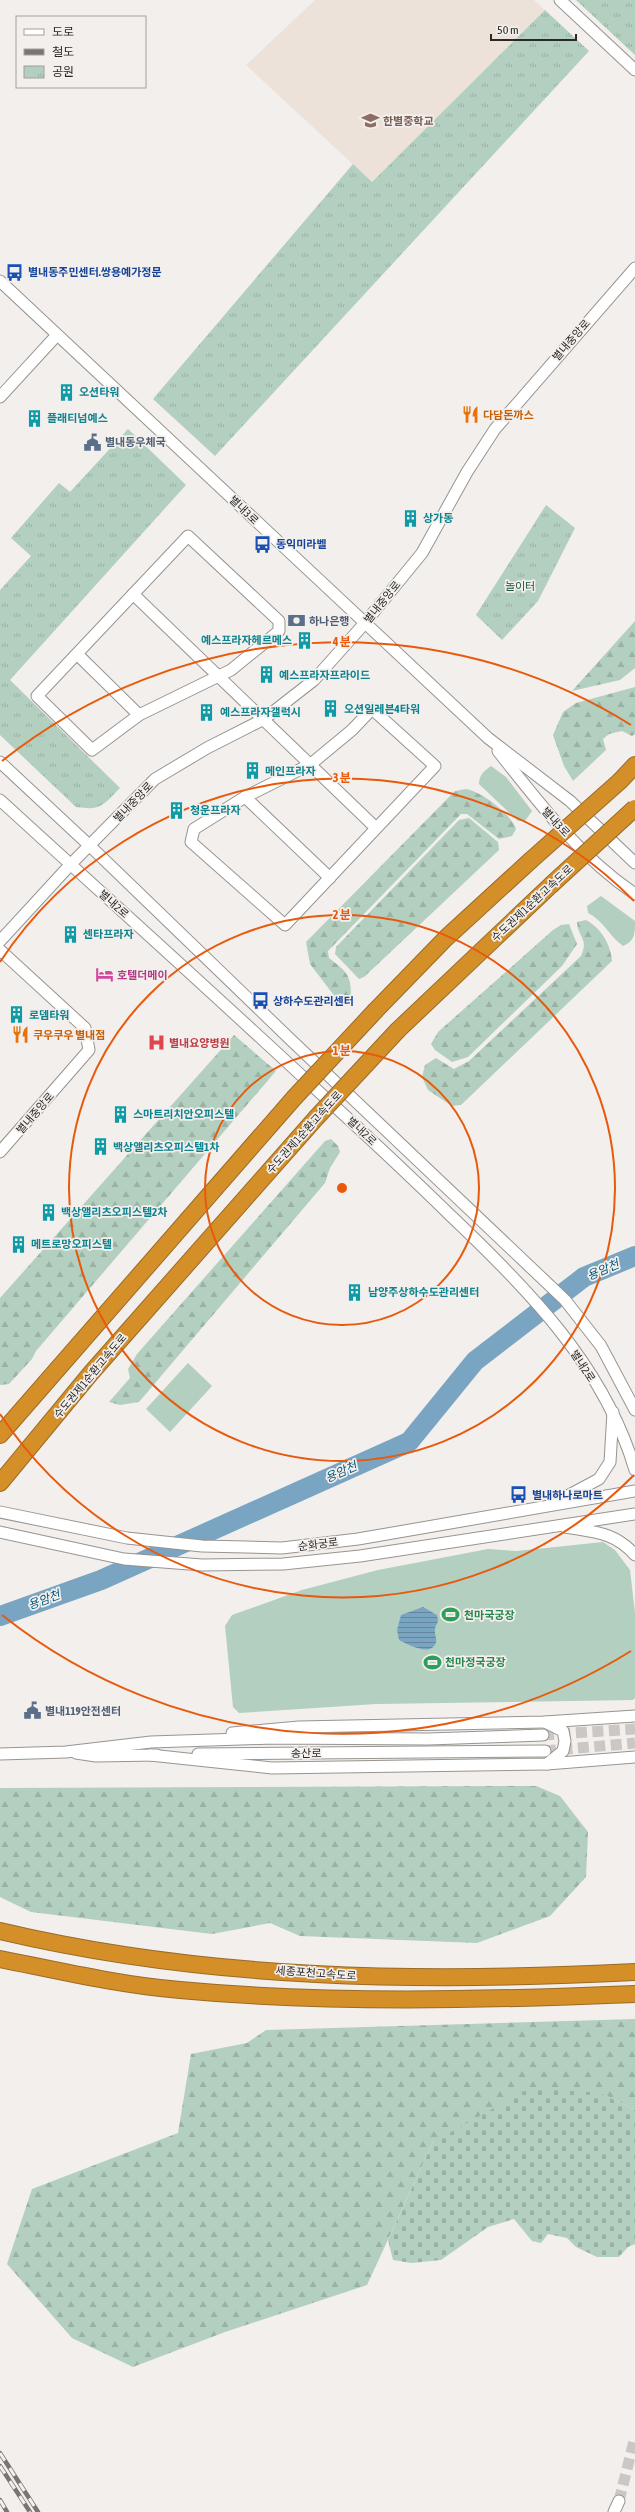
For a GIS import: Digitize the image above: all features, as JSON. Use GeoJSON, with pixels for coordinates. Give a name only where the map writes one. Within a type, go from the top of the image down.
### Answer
{"type":"FeatureCollection","features":[{"type":"Feature","properties":{"kind":"highway"},"geometry":{"type":"LineString","coordinates":[[620,781],[635,765]]}},
{"type":"Feature","properties":{"kind":"highway"},"geometry":{"type":"LineString","coordinates":[[0,1435],[294,1098],[376,1010],[446,938],[530,861],[635,769]]}},
{"type":"Feature","properties":{"kind":"highway","name":"수도권제1순환고속도로"},"geometry":{"type":"LineString","coordinates":[[0,1483],[91,1373],[316,1118],[398,1030],[551,885],[635,808]]}},
{"type":"Feature","properties":{"kind":"highway","name":"세종포천고속도로"},"geometry":{"type":"LineString","coordinates":[[0,1931],[95,1951],[173,1963],[367,1977],[627,1972]]}},
{"type":"Feature","properties":{"kind":"highway","name":"세종포천고속도로"},"geometry":{"type":"LineString","coordinates":[[0,1959],[128,1984],[179,1990],[295,1999],[628,1994]]}},
{"type":"Feature","properties":{"kind":"street"},"geometry":{"type":"LineString","coordinates":[[560,0],[635,70]]}},
{"type":"Feature","properties":{"kind":"street","name":"별내중앙로"},"geometry":{"type":"LineString","coordinates":[[0,941],[70,864],[90,846],[155,779],[206,748],[264,719],[314,680],[364,624],[422,553],[467,472],[495,429],[635,268]]}},
{"type":"Feature","properties":{"kind":"street","name":"별내3로"},"geometry":{"type":"LineString","coordinates":[[0,281],[364,624],[488,738],[570,801],[635,864]]}},
{"type":"Feature","properties":{"kind":"street"},"geometry":{"type":"LineString","coordinates":[[0,397],[57,335]]}},
{"type":"Feature","properties":{"kind":"street"},"geometry":{"type":"LineString","coordinates":[[188,536],[279,621],[279,631],[219,678],[139,715],[92,750],[37,696],[133,594],[188,536]]}},
{"type":"Feature","properties":{"kind":"street"},"geometry":{"type":"LineString","coordinates":[[133,594],[376,828]]}},
{"type":"Feature","properties":{"kind":"street"},"geometry":{"type":"LineString","coordinates":[[77,654],[139,715]]}},
{"type":"Feature","properties":{"kind":"street"},"geometry":{"type":"LineString","coordinates":[[372,709],[435,766],[285,925],[191,842],[194,829],[245,797],[311,764],[352,730],[372,709]]}},
{"type":"Feature","properties":{"kind":"street","name":"별내3로"},"geometry":{"type":"LineString","coordinates":[[488,738],[551,819],[618,883],[635,894]]}},
{"type":"Feature","properties":{"kind":"street","name":"별내2로"},"geometry":{"type":"LineString","coordinates":[[0,762],[90,846],[291,1040],[565,1300],[585,1324],[611,1363],[635,1410]]}},
{"type":"Feature","properties":{"kind":"street"},"geometry":{"type":"LineString","coordinates":[[245,797],[330,878]]}},
{"type":"Feature","properties":{"kind":"street","name":"별내2로"},"geometry":{"type":"LineString","coordinates":[[0,800],[399,1165],[493,1256],[548,1316],[590,1376],[613,1412],[625,1437],[635,1470]]}},
{"type":"Feature","properties":{"kind":"street","name":"별내중앙로"},"geometry":{"type":"LineString","coordinates":[[0,950],[85,1028],[89,1050],[0,1152]]}},
{"type":"Feature","properties":{"kind":"street"},"geometry":{"type":"LineString","coordinates":[[627,1393],[635,1401]]}},
{"type":"Feature","properties":{"kind":"street"},"geometry":{"type":"LineString","coordinates":[[548,1506],[599,1479],[610,1462],[613,1412]]}},
{"type":"Feature","properties":{"kind":"street","name":"순화궁로"},"geometry":{"type":"LineString","coordinates":[[0,1512],[127,1538],[202,1546],[282,1548],[358,1539],[635,1491]]}},
{"type":"Feature","properties":{"kind":"street","name":"순화궁로"},"geometry":{"type":"LineString","coordinates":[[0,1532],[124,1559],[202,1564],[283,1564],[360,1556],[412,1546],[635,1514]]}},
{"type":"Feature","properties":{"kind":"street"},"geometry":{"type":"LineString","coordinates":[[555,1525],[600,1533],[624,1542],[635,1555]]}},
{"type":"Feature","properties":{"kind":"street"},"geometry":{"type":"LineString","coordinates":[[151,1742],[299,1727],[545,1722],[635,1716]]}},
{"type":"Feature","properties":{"kind":"street"},"geometry":{"type":"LineString","coordinates":[[545,1722],[563,1732],[565,1741],[564,1751],[547,1764]]}},
{"type":"Feature","properties":{"kind":"street","name":"송산로"},"geometry":{"type":"LineString","coordinates":[[0,1754],[66,1752],[151,1742],[544,1736]]}},
{"type":"Feature","properties":{"kind":"street","name":"송산로"},"geometry":{"type":"LineString","coordinates":[[66,1752],[96,1756],[545,1751]]}},
{"type":"Feature","properties":{"kind":"street"},"geometry":{"type":"LineString","coordinates":[[150,1755],[272,1768],[547,1764],[635,1757]]}},
{"type":"Feature","properties":{"kind":"street"},"geometry":{"type":"LineString","coordinates":[[614,2512],[619,2502]]}},
{"type":"Feature","properties":{"kind":"shaded area","name":"한별중학교"},"geometry":{"type":"Polygon","coordinates":[[[315,0],[534,0],[545,10],[372,182],[246,65],[315,0]]]}},
{"type":"Feature","properties":{"kind":"green space"},"geometry":{"type":"Polygon","coordinates":[[[576,0],[635,0],[635,55],[576,0]]]}},
{"type":"Feature","properties":{"kind":"green space"},"geometry":{"type":"Polygon","coordinates":[[[545,10],[589,51],[215,456],[153,399],[353,164],[372,182],[545,10]]]}},
{"type":"Feature","properties":{"kind":"green space"},"geometry":{"type":"Polygon","coordinates":[[[128,429],[186,485],[10,680],[120,788],[101,805],[91,808],[76,807],[0,735],[0,590],[31,556],[11,538],[59,483],[70,492],[128,429]]]}},
{"type":"Feature","properties":{"kind":"green space","name":"놀이터"},"geometry":{"type":"Polygon","coordinates":[[[546,505],[575,528],[538,601],[502,640],[476,615],[546,505]]]}},
{"type":"Feature","properties":{"kind":"green space"},"geometry":{"type":"Polygon","coordinates":[[[635,621],[635,668],[620,680],[572,691],[635,621]]]}},
{"type":"Feature","properties":{"kind":"green space"},"geometry":{"type":"Polygon","coordinates":[[[635,687],[635,734],[632,736],[622,731],[609,734],[603,739],[606,750],[573,781],[564,766],[553,735],[563,712],[576,703],[635,687]]]}},
{"type":"Feature","properties":{"kind":"green space"},"geometry":{"type":"Polygon","coordinates":[[[491,766],[506,777],[532,811],[525,821],[518,821],[479,784],[482,774],[491,766]]]}},
{"type":"Feature","properties":{"kind":"green space"},"geometry":{"type":"Polygon","coordinates":[[[466,789],[479,794],[502,810],[516,829],[512,836],[499,839],[467,814],[461,814],[328,951],[329,958],[346,973],[350,982],[351,995],[345,1000],[336,998],[310,964],[306,942],[455,791],[466,789]]]}},
{"type":"Feature","properties":{"kind":"green space"},"geometry":{"type":"Polygon","coordinates":[[[469,818],[498,842],[499,850],[364,977],[359,979],[335,954],[336,947],[459,820],[469,818]]]}},
{"type":"Feature","properties":{"kind":"green space"},"geometry":{"type":"Polygon","coordinates":[[[601,896],[635,921],[634,936],[630,942],[623,946],[594,916],[588,913],[587,906],[601,896]]]}},
{"type":"Feature","properties":{"kind":"green space"},"geometry":{"type":"Polygon","coordinates":[[[586,920],[601,932],[610,949],[612,961],[461,1105],[452,1106],[428,1090],[422,1077],[425,1065],[436,1058],[454,1069],[469,1061],[581,956],[584,942],[579,932],[577,922],[586,920]]]}},
{"type":"Feature","properties":{"kind":"green space"},"geometry":{"type":"Polygon","coordinates":[[[569,924],[577,944],[562,966],[468,1057],[452,1062],[435,1050],[431,1044],[438,1032],[553,930],[561,925],[569,924]]]}},
{"type":"Feature","properties":{"kind":"green space"},"geometry":{"type":"Polygon","coordinates":[[[234,1035],[276,1071],[36,1351],[32,1359],[9,1384],[0,1385],[0,1298],[234,1035]]]}},
{"type":"Feature","properties":{"kind":"green space"},"geometry":{"type":"Polygon","coordinates":[[[331,1139],[338,1146],[340,1152],[330,1168],[325,1183],[139,1402],[120,1405],[109,1402],[130,1378],[128,1369],[137,1354],[325,1141],[331,1139]]]}},
{"type":"Feature","properties":{"kind":"green space"},"geometry":{"type":"Polygon","coordinates":[[[188,1363],[212,1386],[170,1432],[146,1409],[188,1363]]]}},
{"type":"Feature","properties":{"kind":"green space","name":"천마정국궁장"},"geometry":{"type":"Polygon","coordinates":[[[603,1542],[615,1550],[630,1570],[635,1613],[635,1698],[633,1700],[376,1704],[239,1713],[233,1707],[225,1626],[232,1615],[302,1590],[378,1570],[488,1549],[517,1551],[603,1542]]]}},
{"type":"Feature","properties":{"kind":"green space"},"geometry":{"type":"Polygon","coordinates":[[[536,1786],[560,1796],[588,1832],[586,1877],[550,1916],[477,1943],[300,1936],[270,1923],[212,1934],[31,1912],[0,1897],[0,1788],[536,1786]]]}},
{"type":"Feature","properties":{"kind":"green space"},"geometry":{"type":"Polygon","coordinates":[[[635,2019],[635,2110],[601,2093],[433,2142],[367,2285],[225,2332],[133,2367],[72,2338],[7,2264],[32,2189],[178,2133],[191,2054],[247,2043],[266,2030],[635,2019]]]}},
{"type":"Feature","properties":{"kind":"green space"},"geometry":{"type":"Polygon","coordinates":[[[530,2088],[601,2093],[635,2110],[635,2244],[628,2247],[619,2257],[597,2257],[576,2247],[567,2238],[548,2234],[541,2243],[532,2241],[514,2219],[488,2227],[441,2260],[411,2263],[393,2260],[388,2240],[433,2142],[530,2088]]]}},
{"type":"Feature","properties":{"kind":"water"},"geometry":{"type":"Polygon","coordinates":[[[423,1607],[437,1615],[438,1620],[435,1627],[436,1642],[434,1647],[430,1649],[419,1648],[399,1640],[397,1630],[401,1615],[423,1607]]]}},
{"type":"Feature","properties":{"kind":"waterway","name":"용암천"},"geometry":{"type":"LineString","coordinates":[[0,1616],[101,1580],[409,1442],[475,1361],[584,1277],[635,1256]]}},
{"type":"Feature","properties":{"kind":"tunnel"},"geometry":{"type":"LineString","coordinates":[[543,1735],[635,1729]]}},
{"type":"Feature","properties":{"kind":"tunnel"},"geometry":{"type":"LineString","coordinates":[[545,1751],[635,1743]]}},
{"type":"Feature","properties":{"kind":"tunnel"},"geometry":{"type":"LineString","coordinates":[[619,2501],[635,2437]]}},
{"type":"Feature","properties":{"kind":"railway"},"geometry":{"type":"LineString","coordinates":[[0,2453],[38,2512]]}},
{"type":"Feature","properties":{"kind":"railway"},"geometry":{"type":"LineString","coordinates":[[0,2466],[30,2512]]}},
{"type":"Feature","properties":{"kind":"railway"},"geometry":{"type":"LineString","coordinates":[[0,2500],[7,2512]]}},
{"type":"Feature","properties":{"kind":"place","name":"한별중학교"},"geometry":{"type":"Point","coordinates":[370,121]}},
{"type":"Feature","properties":{"kind":"place","name":"별내동주민센터.쌍용예가정문"},"geometry":{"type":"Point","coordinates":[15,272]}},
{"type":"Feature","properties":{"kind":"place","name":"오션타워"},"geometry":{"type":"Point","coordinates":[66,392]}},
{"type":"Feature","properties":{"kind":"place","name":"다담돈까스"},"geometry":{"type":"Point","coordinates":[470,415]}},
{"type":"Feature","properties":{"kind":"place","name":"플래티넘예스"},"geometry":{"type":"Point","coordinates":[34,418]}},
{"type":"Feature","properties":{"kind":"place","name":"별내동우체국"},"geometry":{"type":"Point","coordinates":[92,442]}},
{"type":"Feature","properties":{"kind":"place","name":"상가동"},"geometry":{"type":"Point","coordinates":[410,518]}},
{"type":"Feature","properties":{"kind":"place","name":"동익미라벨"},"geometry":{"type":"Point","coordinates":[263,544]}},
{"type":"Feature","properties":{"kind":"place","name":"하나은행"},"geometry":{"type":"Point","coordinates":[296,621]}},
{"type":"Feature","properties":{"kind":"place","name":"예스프라자헤르메스"},"geometry":{"type":"Point","coordinates":[305,640]}},
{"type":"Feature","properties":{"kind":"place","name":"예스프라자프라이드"},"geometry":{"type":"Point","coordinates":[266,675]}},
{"type":"Feature","properties":{"kind":"place","name":"오션일레븐4타워"},"geometry":{"type":"Point","coordinates":[331,709]}},
{"type":"Feature","properties":{"kind":"place","name":"예스프라자갤럭시"},"geometry":{"type":"Point","coordinates":[207,712]}},
{"type":"Feature","properties":{"kind":"place","name":"메인프라자"},"geometry":{"type":"Point","coordinates":[252,771]}},
{"type":"Feature","properties":{"kind":"place","name":"청운프라자"},"geometry":{"type":"Point","coordinates":[177,810]}},
{"type":"Feature","properties":{"kind":"place","name":"센타프라자"},"geometry":{"type":"Point","coordinates":[70,934]}},
{"type":"Feature","properties":{"kind":"place","name":"호텔더메이"},"geometry":{"type":"Point","coordinates":[104,975]}},
{"type":"Feature","properties":{"kind":"place","name":"상하수도관리센터"},"geometry":{"type":"Point","coordinates":[260,1001]}},
{"type":"Feature","properties":{"kind":"place","name":"로뎀타워"},"geometry":{"type":"Point","coordinates":[16,1015]}},
{"type":"Feature","properties":{"kind":"place","name":"쿠우쿠우 별내점"},"geometry":{"type":"Point","coordinates":[20,1035]}},
{"type":"Feature","properties":{"kind":"place","name":"별내요양병원"},"geometry":{"type":"Point","coordinates":[156,1043]}},
{"type":"Feature","properties":{"kind":"place","name":"스마트리치안오피스텔"},"geometry":{"type":"Point","coordinates":[120,1114]}},
{"type":"Feature","properties":{"kind":"place","name":"백상앨리츠오피스텔1차"},"geometry":{"type":"Point","coordinates":[100,1147]}},
{"type":"Feature","properties":{"kind":"place","name":"백상앨리츠오피스텔2차"},"geometry":{"type":"Point","coordinates":[48,1212]}},
{"type":"Feature","properties":{"kind":"place","name":"메트로망오피스텔"},"geometry":{"type":"Point","coordinates":[18,1244]}},
{"type":"Feature","properties":{"kind":"place","name":"남양주상하수도관리센터"},"geometry":{"type":"Point","coordinates":[355,1292]}},
{"type":"Feature","properties":{"kind":"place","name":"별내하나로마트"},"geometry":{"type":"Point","coordinates":[519,1495]}},
{"type":"Feature","properties":{"kind":"place","name":"천마국궁장"},"geometry":{"type":"Point","coordinates":[451,1615]}},
{"type":"Feature","properties":{"kind":"place","name":"천마정국궁장"},"geometry":{"type":"Point","coordinates":[432,1662]}},
{"type":"Feature","properties":{"kind":"place","name":"별내119안전센터"},"geometry":{"type":"Point","coordinates":[32,1711]}}]}
